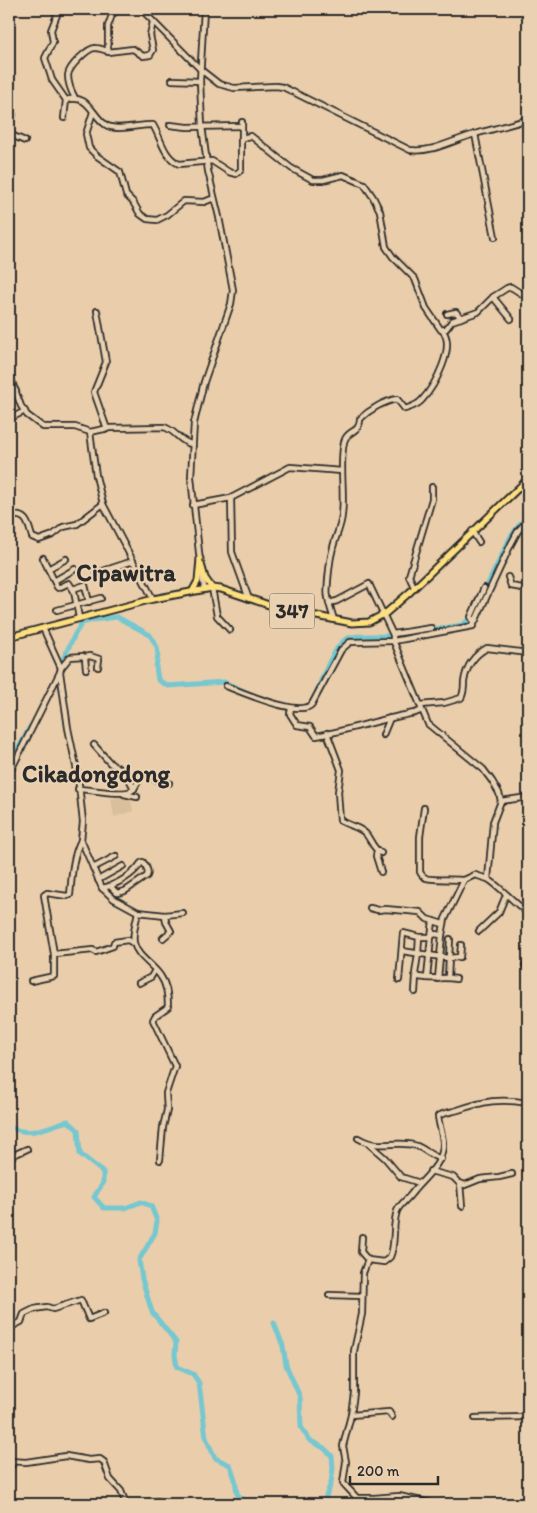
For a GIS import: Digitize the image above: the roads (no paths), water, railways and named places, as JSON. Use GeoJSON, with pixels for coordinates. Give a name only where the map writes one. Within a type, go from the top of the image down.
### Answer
{"type":"FeatureCollection","features":[{"type":"Feature","properties":{"kind":"main road","name":"347"},"geometry":{"type":"LineString","coordinates":[[9,637],[152,599],[204,588],[221,589],[281,609],[362,624],[375,620],[414,587],[528,479]]}},
{"type":"Feature","properties":{"kind":"main road"},"geometry":{"type":"LineString","coordinates":[[200,559],[205,578],[212,588]]}},
{"type":"Feature","properties":{"kind":"main road"},"geometry":{"type":"LineString","coordinates":[[193,590],[198,581],[200,559]]}},
{"type":"Feature","properties":{"kind":"street"},"geometry":{"type":"LineString","coordinates":[[54,9],[56,15],[52,30],[53,42],[45,58],[52,80],[66,100],[64,118]]}},
{"type":"Feature","properties":{"kind":"street"},"geometry":{"type":"LineString","coordinates":[[108,51],[108,28],[112,15],[118,9]]}},
{"type":"Feature","properties":{"kind":"street"},"geometry":{"type":"LineString","coordinates":[[140,9],[201,70],[219,84],[234,88],[284,87],[410,150],[421,152],[528,119]]}},
{"type":"Feature","properties":{"kind":"street"},"geometry":{"type":"LineString","coordinates":[[204,9],[200,81],[202,126],[214,198],[233,282],[233,297],[196,410],[191,444],[193,504],[204,588]]}},
{"type":"Feature","properties":{"kind":"street"},"geometry":{"type":"LineString","coordinates":[[75,98],[68,79],[70,70],[83,54],[97,48],[108,51],[133,50],[143,56],[150,55],[153,50],[150,35],[153,22]]}},
{"type":"Feature","properties":{"kind":"street"},"geometry":{"type":"LineString","coordinates":[[172,80],[200,81]]}},
{"type":"Feature","properties":{"kind":"street"},"geometry":{"type":"LineString","coordinates":[[66,100],[75,98],[89,105],[93,112],[111,128],[152,124],[163,148],[176,163],[182,164],[207,160],[214,161],[233,174],[239,173],[241,170],[242,124],[184,127],[170,125]]}},
{"type":"Feature","properties":{"kind":"street"},"geometry":{"type":"LineString","coordinates":[[9,109],[13,115],[9,126]]}},
{"type":"Feature","properties":{"kind":"street"},"geometry":{"type":"LineString","coordinates":[[93,112],[86,134],[89,148],[120,172],[126,195],[142,216],[157,220],[167,215],[184,201],[204,202],[214,198]]}},
{"type":"Feature","properties":{"kind":"street"},"geometry":{"type":"LineString","coordinates":[[9,134],[26,141]]}},
{"type":"Feature","properties":{"kind":"street"},"geometry":{"type":"LineString","coordinates":[[475,134],[495,237]]}},
{"type":"Feature","properties":{"kind":"street"},"geometry":{"type":"LineString","coordinates":[[242,138],[254,137],[289,166],[313,180],[323,180],[343,175],[364,184],[380,211],[386,247],[393,257],[415,279],[426,308],[438,327],[447,336],[447,353],[435,381],[422,401],[405,409],[398,400],[394,400],[371,410],[361,417],[358,429],[350,433],[346,438],[341,458],[342,513],[331,554],[327,592],[334,620]]}},
{"type":"Feature","properties":{"kind":"street"},"geometry":{"type":"LineString","coordinates":[[442,330],[446,329],[450,322],[478,312],[504,289],[510,287],[521,294],[528,292]]}},
{"type":"Feature","properties":{"kind":"street"},"geometry":{"type":"LineString","coordinates":[[493,297],[511,319]]}},
{"type":"Feature","properties":{"kind":"street"},"geometry":{"type":"LineString","coordinates":[[97,311],[106,362],[94,392],[107,429]]}},
{"type":"Feature","properties":{"kind":"street"},"geometry":{"type":"LineString","coordinates":[[447,314],[456,312],[461,318]]}},
{"type":"Feature","properties":{"kind":"street"},"geometry":{"type":"LineString","coordinates":[[9,374],[24,411],[43,427],[75,427],[90,432],[107,429],[166,427],[184,442],[191,444]]}},
{"type":"Feature","properties":{"kind":"street"},"geometry":{"type":"LineString","coordinates":[[9,393],[16,391]]}},
{"type":"Feature","properties":{"kind":"street"},"geometry":{"type":"LineString","coordinates":[[9,420],[24,411]]}},
{"type":"Feature","properties":{"kind":"street"},"geometry":{"type":"LineString","coordinates":[[90,432],[96,476],[103,504],[152,599]]}},
{"type":"Feature","properties":{"kind":"street"},"geometry":{"type":"LineString","coordinates":[[193,504],[231,498],[290,467],[342,471]]}},
{"type":"Feature","properties":{"kind":"street"},"geometry":{"type":"LineString","coordinates":[[414,587],[409,576],[432,499],[432,487]]}},
{"type":"Feature","properties":{"kind":"street"},"geometry":{"type":"LineString","coordinates":[[231,498],[232,552],[249,599]]}},
{"type":"Feature","properties":{"kind":"street"},"geometry":{"type":"LineString","coordinates":[[9,516],[15,515],[23,518],[28,524],[32,537],[39,540],[53,535],[63,527],[77,524],[103,504]]}},
{"type":"Feature","properties":{"kind":"street"},"geometry":{"type":"LineString","coordinates":[[472,620],[518,531],[528,520]]}},
{"type":"Feature","properties":{"kind":"street"},"geometry":{"type":"LineString","coordinates":[[472,531],[479,542]]}},
{"type":"Feature","properties":{"kind":"street"},"geometry":{"type":"LineString","coordinates":[[43,558],[58,588],[69,583]]}},
{"type":"Feature","properties":{"kind":"street"},"geometry":{"type":"LineString","coordinates":[[48,569],[66,559]]}},
{"type":"Feature","properties":{"kind":"street"},"geometry":{"type":"LineString","coordinates":[[97,573],[133,561]]}},
{"type":"Feature","properties":{"kind":"street"},"geometry":{"type":"LineString","coordinates":[[54,581],[75,569]]}},
{"type":"Feature","properties":{"kind":"street"},"geometry":{"type":"LineString","coordinates":[[65,575],[73,589],[79,618]]}},
{"type":"Feature","properties":{"kind":"street"},"geometry":{"type":"LineString","coordinates":[[508,577],[512,586],[523,588],[528,584]]}},
{"type":"Feature","properties":{"kind":"street"},"geometry":{"type":"LineString","coordinates":[[329,603],[337,601],[369,584],[431,727],[486,772],[499,793],[501,801],[493,822],[488,879]]}},
{"type":"Feature","properties":{"kind":"street"},"geometry":{"type":"LineString","coordinates":[[73,589],[84,586],[89,602]]}},
{"type":"Feature","properties":{"kind":"street"},"geometry":{"type":"LineString","coordinates":[[212,588],[217,616],[230,630]]}},
{"type":"Feature","properties":{"kind":"street"},"geometry":{"type":"LineString","coordinates":[[226,686],[291,708],[306,709],[311,706],[341,650],[348,643],[473,626],[472,620],[484,588]]}},
{"type":"Feature","properties":{"kind":"street"},"geometry":{"type":"LineString","coordinates":[[57,610],[101,598]]}},
{"type":"Feature","properties":{"kind":"street"},"geometry":{"type":"LineString","coordinates":[[31,981],[53,977],[55,966],[54,954],[44,895],[46,893],[61,896],[70,895],[71,873],[75,864],[76,851],[81,840],[82,822],[78,776],[68,728],[60,668],[43,628]]}},
{"type":"Feature","properties":{"kind":"street"},"geometry":{"type":"LineString","coordinates":[[393,637],[431,628]]}},
{"type":"Feature","properties":{"kind":"street"},"geometry":{"type":"LineString","coordinates":[[291,708],[290,714],[297,725],[310,727],[315,736],[344,731],[414,713],[420,711],[421,707],[461,698],[464,679],[472,660],[487,648],[528,653]]}},
{"type":"Feature","properties":{"kind":"street"},"geometry":{"type":"LineString","coordinates":[[9,774],[60,668],[70,658],[90,656],[99,660],[98,667]]}},
{"type":"Feature","properties":{"kind":"street"},"geometry":{"type":"LineString","coordinates":[[85,657],[86,669]]}},
{"type":"Feature","properties":{"kind":"street"},"geometry":{"type":"LineString","coordinates":[[383,735],[390,718]]}},
{"type":"Feature","properties":{"kind":"street"},"geometry":{"type":"LineString","coordinates":[[327,734],[341,770],[338,790],[340,820],[360,829],[372,842],[379,852],[376,856],[381,872]]}},
{"type":"Feature","properties":{"kind":"street"},"geometry":{"type":"LineString","coordinates":[[94,745],[111,764],[126,771],[134,789]]}},
{"type":"Feature","properties":{"kind":"street"},"geometry":{"type":"LineString","coordinates":[[123,794],[134,789],[142,776],[169,783]]}},
{"type":"Feature","properties":{"kind":"street"},"geometry":{"type":"LineString","coordinates":[[78,789],[137,797]]}},
{"type":"Feature","properties":{"kind":"street"},"geometry":{"type":"LineString","coordinates":[[501,801],[528,797]]}},
{"type":"Feature","properties":{"kind":"street"},"geometry":{"type":"LineString","coordinates":[[424,808],[420,837],[420,872],[425,878],[464,880],[475,875],[488,879],[499,886],[506,895],[528,913]]}},
{"type":"Feature","properties":{"kind":"street"},"geometry":{"type":"LineString","coordinates":[[81,840],[102,888],[114,899],[138,912],[165,915],[183,913]]}},
{"type":"Feature","properties":{"kind":"street"},"geometry":{"type":"LineString","coordinates":[[93,868],[116,856]]}},
{"type":"Feature","properties":{"kind":"street"},"geometry":{"type":"LineString","coordinates":[[102,888],[110,886],[135,871],[141,863],[145,864],[148,872],[147,876],[125,891],[118,893],[110,886]]}},
{"type":"Feature","properties":{"kind":"street"},"geometry":{"type":"LineString","coordinates":[[98,880],[123,866]]}},
{"type":"Feature","properties":{"kind":"street"},"geometry":{"type":"LineString","coordinates":[[438,979],[443,924],[464,880]]}},
{"type":"Feature","properties":{"kind":"street"},"geometry":{"type":"LineString","coordinates":[[479,931],[499,912],[506,895]]}},
{"type":"Feature","properties":{"kind":"street"},"geometry":{"type":"LineString","coordinates":[[370,908],[376,910],[420,912],[427,919],[443,924]]}},
{"type":"Feature","properties":{"kind":"street"},"geometry":{"type":"LineString","coordinates":[[134,944],[138,912]]}},
{"type":"Feature","properties":{"kind":"street"},"geometry":{"type":"LineString","coordinates":[[163,938],[171,931],[166,922],[165,915]]}},
{"type":"Feature","properties":{"kind":"street"},"geometry":{"type":"LineString","coordinates":[[427,978],[433,922]]}},
{"type":"Feature","properties":{"kind":"street"},"geometry":{"type":"LineString","coordinates":[[399,980],[404,932],[418,937],[431,937],[434,934],[442,935]]}},
{"type":"Feature","properties":{"kind":"street"},"geometry":{"type":"LineString","coordinates":[[415,992],[418,937]]}},
{"type":"Feature","properties":{"kind":"street"},"geometry":{"type":"LineString","coordinates":[[448,977],[450,939]]}},
{"type":"Feature","properties":{"kind":"street"},"geometry":{"type":"LineString","coordinates":[[54,954],[93,950],[95,952],[113,946],[114,943],[128,940],[134,944],[163,979],[167,991],[168,1006],[167,1009],[155,1016],[153,1020],[175,1066],[166,1093],[168,1110],[163,1127],[160,1160]]}},
{"type":"Feature","properties":{"kind":"street"},"geometry":{"type":"LineString","coordinates":[[402,951],[448,958],[460,957],[461,946]]}},
{"type":"Feature","properties":{"kind":"street"},"geometry":{"type":"LineString","coordinates":[[139,983],[151,978],[155,970]]}},
{"type":"Feature","properties":{"kind":"street"},"geometry":{"type":"LineString","coordinates":[[416,976],[456,979]]}},
{"type":"Feature","properties":{"kind":"street"},"geometry":{"type":"LineString","coordinates":[[362,1237],[361,1252],[368,1260],[384,1262],[392,1254],[393,1232],[399,1206],[441,1159],[443,1143],[438,1117],[440,1114],[487,1101],[511,1099],[528,1103]]}},
{"type":"Feature","properties":{"kind":"street"},"geometry":{"type":"LineString","coordinates":[[358,1138],[385,1158],[401,1177],[420,1183]]}},
{"type":"Feature","properties":{"kind":"street"},"geometry":{"type":"LineString","coordinates":[[365,1142],[378,1145],[398,1144],[417,1146],[432,1156],[441,1159]]}},
{"type":"Feature","properties":{"kind":"street"},"geometry":{"type":"LineString","coordinates":[[9,1157],[27,1150]]}},
{"type":"Feature","properties":{"kind":"street"},"geometry":{"type":"LineString","coordinates":[[430,1171],[466,1184],[480,1179],[512,1174]]}},
{"type":"Feature","properties":{"kind":"street"},"geometry":{"type":"LineString","coordinates":[[460,1183],[462,1206]]}},
{"type":"Feature","properties":{"kind":"street"},"geometry":{"type":"LineString","coordinates":[[368,1260],[363,1273],[362,1314],[354,1351],[354,1393],[351,1415],[343,1444],[346,1464],[343,1482],[354,1497],[358,1498],[399,1496],[435,1504]]}},
{"type":"Feature","properties":{"kind":"street"},"geometry":{"type":"LineString","coordinates":[[329,1295],[362,1296]]}},
{"type":"Feature","properties":{"kind":"street"},"geometry":{"type":"LineString","coordinates":[[9,1328],[21,1322],[24,1314],[33,1310],[46,1307],[53,1308],[81,1300],[89,1319],[104,1314]]}},
{"type":"Feature","properties":{"kind":"street"},"geometry":{"type":"LineString","coordinates":[[351,1415],[389,1412],[392,1418]]}},
{"type":"Feature","properties":{"kind":"street"},"geometry":{"type":"LineString","coordinates":[[475,1418],[528,1417]]}},
{"type":"Feature","properties":{"kind":"street"},"geometry":{"type":"LineString","coordinates":[[9,1469],[11,1462],[38,1461],[66,1456],[89,1460],[100,1459],[103,1461],[110,1479],[121,1491],[126,1504]]}},
{"type":"Feature","properties":{"kind":"street"},"geometry":{"type":"LineString","coordinates":[[9,1490],[9,1500]]}},
{"type":"Feature","properties":{"kind":"street"},"geometry":{"type":"LineString","coordinates":[[140,1504],[158,1502],[164,1504]]}},
{"type":"Feature","properties":{"kind":"waterway"},"geometry":{"type":"LineString","coordinates":[[505,124],[528,116]]}},
{"type":"Feature","properties":{"kind":"waterway"},"geometry":{"type":"LineString","coordinates":[[484,592],[511,536],[528,514]]}},
{"type":"Feature","properties":{"kind":"waterway"},"geometry":{"type":"LineString","coordinates":[[426,631],[462,625],[474,616]]}},
{"type":"Feature","properties":{"kind":"waterway"},"geometry":{"type":"LineString","coordinates":[[59,668],[82,623],[117,617],[150,635],[157,647],[156,667],[158,680],[168,686],[224,682],[253,695]]}},
{"type":"Feature","properties":{"kind":"waterway"},"geometry":{"type":"LineString","coordinates":[[315,695],[334,653],[345,640],[357,636],[398,635]]}},
{"type":"Feature","properties":{"kind":"waterway"},"geometry":{"type":"LineString","coordinates":[[9,766],[30,727]]}},
{"type":"Feature","properties":{"kind":"waterway"},"geometry":{"type":"LineString","coordinates":[[9,1126],[16,1130],[31,1131],[68,1121],[78,1130],[80,1154],[103,1172],[103,1183],[94,1197],[104,1208],[125,1208],[141,1202],[151,1206],[157,1221],[155,1233],[139,1260],[142,1279],[152,1312],[176,1342],[175,1355],[177,1367],[193,1374],[199,1383],[206,1438],[215,1458],[230,1465],[235,1479],[237,1494],[248,1504]]}},
{"type":"Feature","properties":{"kind":"waterway"},"geometry":{"type":"LineString","coordinates":[[274,1323],[283,1346],[286,1365],[300,1397],[301,1427],[309,1440],[324,1448],[332,1456],[331,1483],[323,1504]]}},
{"type":"Feature","properties":{"kind":"district","name":"Cipawitra"},"geometry":{"type":"Point","coordinates":[126,573]}},
{"type":"Feature","properties":{"kind":"district","name":"Cikadongdong"},"geometry":{"type":"Point","coordinates":[96,774]}}]}
